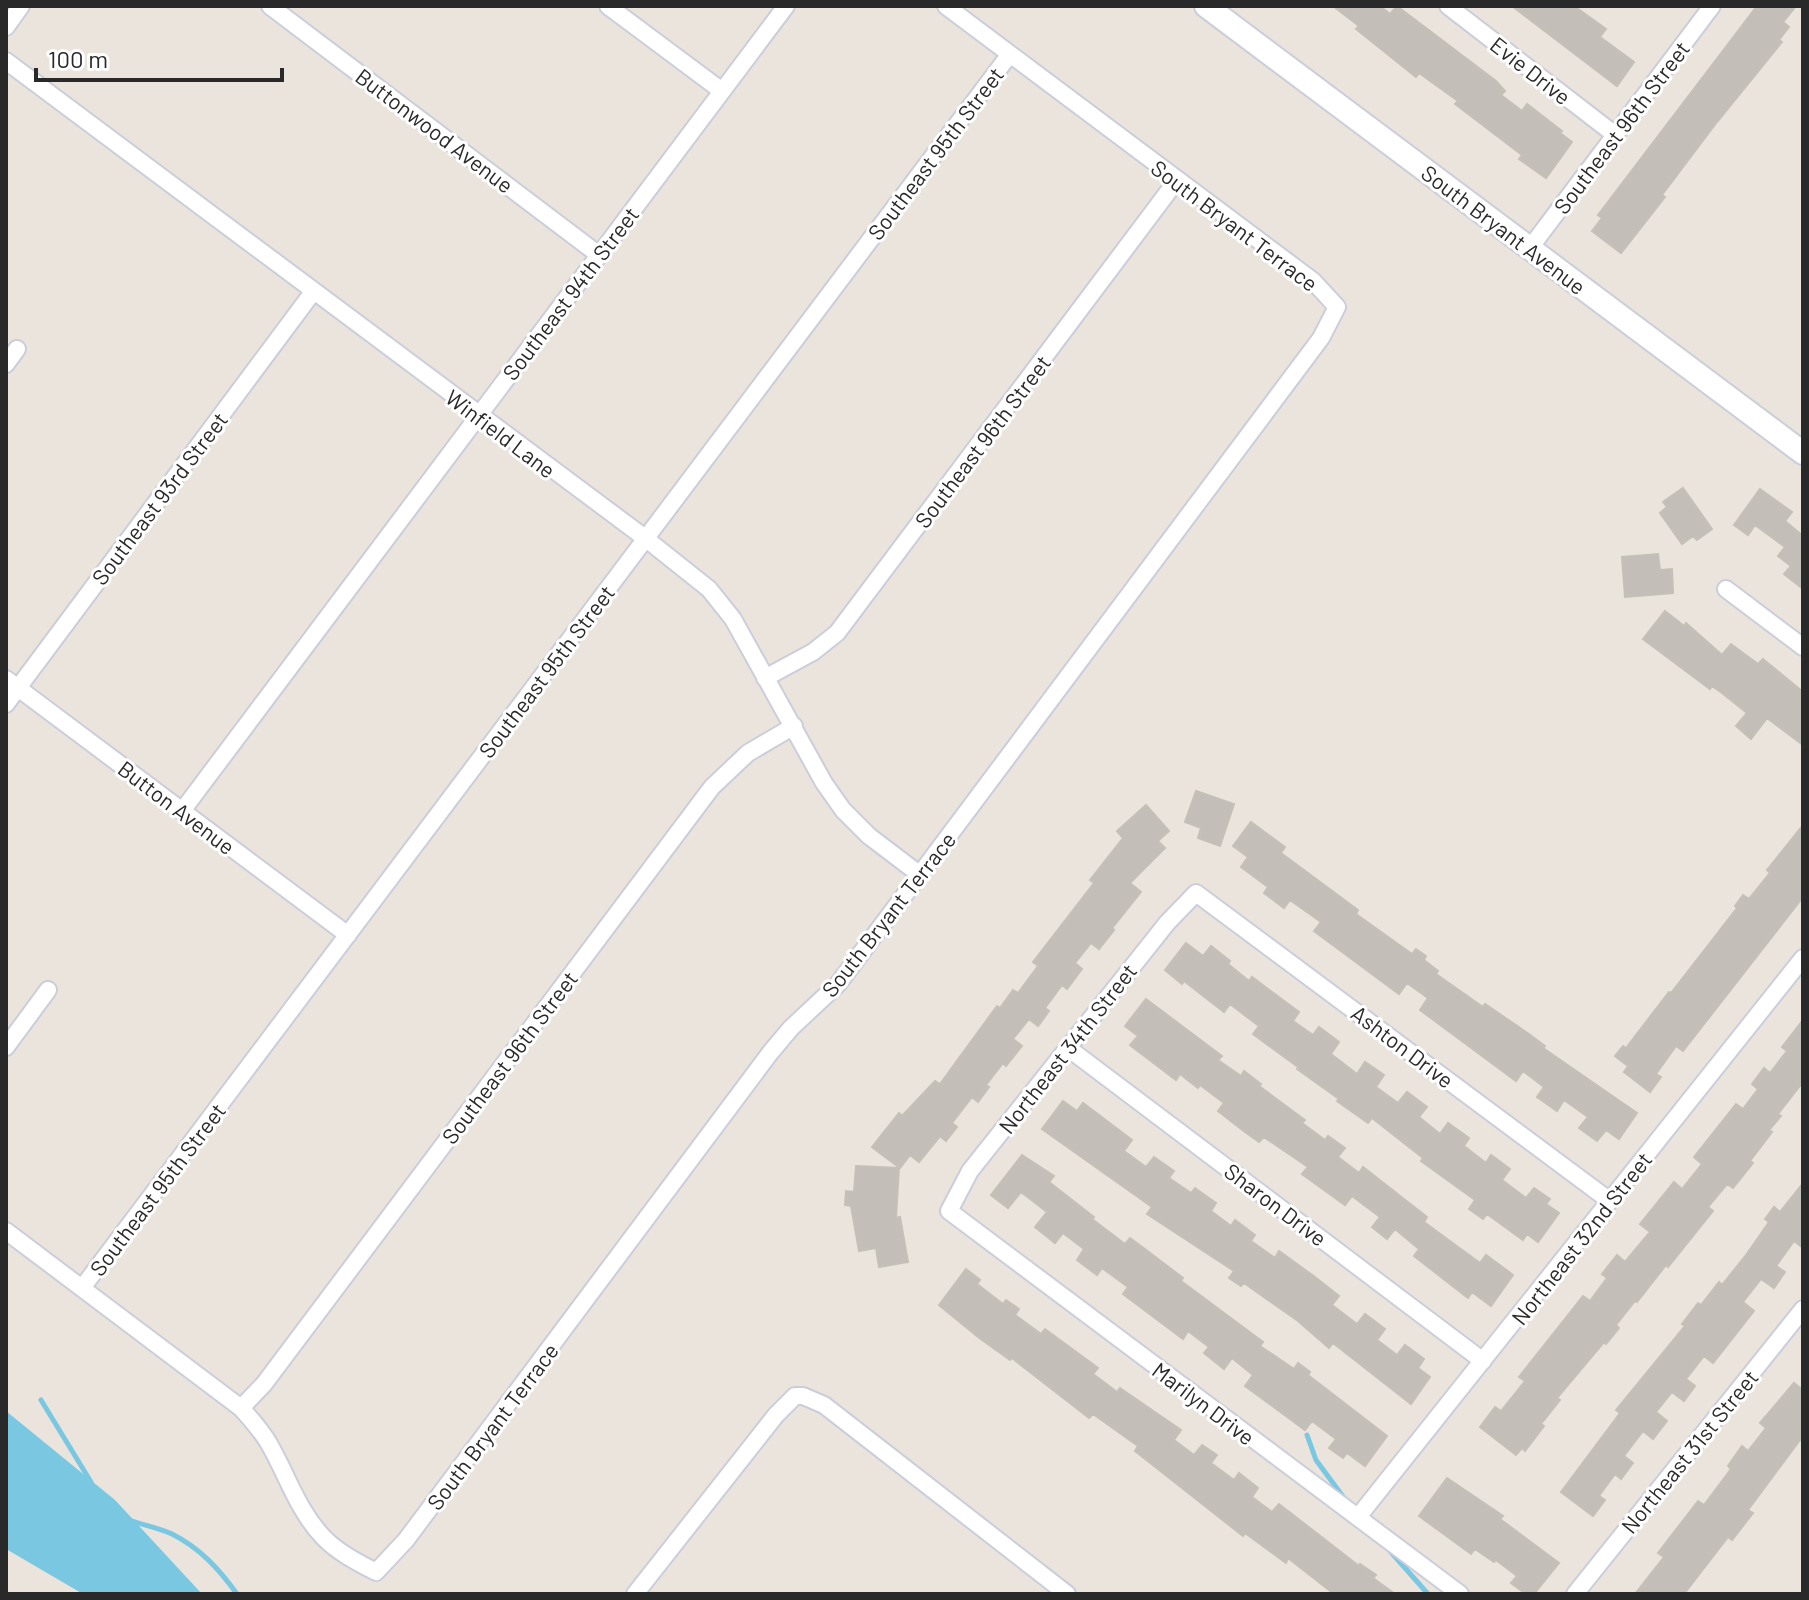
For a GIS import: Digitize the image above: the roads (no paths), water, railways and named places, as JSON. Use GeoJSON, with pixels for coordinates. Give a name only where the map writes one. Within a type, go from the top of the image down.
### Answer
{"type":"FeatureCollection","features":[{"type":"Feature","properties":{"kind":"street"},"geometry":{"type":"LineString","coordinates":[[6,27],[21,6]]}},
{"type":"Feature","properties":{"kind":"street","name":"Buttonwood Avenue"},"geometry":{"type":"LineString","coordinates":[[270,6],[599,255]]}},
{"type":"Feature","properties":{"kind":"street"},"geometry":{"type":"LineString","coordinates":[[608,6],[722,91]]}},
{"type":"Feature","properties":{"kind":"street","name":"Southeast 94th Street"},"geometry":{"type":"LineString","coordinates":[[182,811],[786,6]]}},
{"type":"Feature","properties":{"kind":"street","name":"South Bryant Terrace"},"geometry":{"type":"LineString","coordinates":[[6,1231],[241,1408],[267,1441],[300,1507],[325,1540],[376,1572],[406,1540],[770,1053],[791,1028],[838,984],[1321,338],[1337,307],[1313,281],[946,6]]}},
{"type":"Feature","properties":{"kind":"street","name":"South Bryant Avenue"},"geometry":{"type":"LineString","coordinates":[[1206,6],[1803,453]]}},
{"type":"Feature","properties":{"kind":"street","name":"Evie Drive"},"geometry":{"type":"LineString","coordinates":[[1448,6],[1614,134]]}},
{"type":"Feature","properties":{"kind":"street","name":"Southeast 96th Street"},"geometry":{"type":"LineString","coordinates":[[1530,248],[1712,6]]}},
{"type":"Feature","properties":{"kind":"street","name":"Southeast 95th Street"},"geometry":{"type":"LineString","coordinates":[[82,1288],[1010,54]]}},
{"type":"Feature","properties":{"kind":"street","name":"Winfield Lane"},"geometry":{"type":"LineString","coordinates":[[6,61],[709,589],[733,619],[824,783],[843,810],[869,836],[919,874]]}},
{"type":"Feature","properties":{"kind":"street","name":"Southeast 96th Street"},"geometry":{"type":"LineString","coordinates":[[765,678],[813,652],[837,633],[1177,180]]}},
{"type":"Feature","properties":{"kind":"street","name":"Southeast 93rd Street"},"geometry":{"type":"LineString","coordinates":[[6,704],[12,683],[313,292]]}},
{"type":"Feature","properties":{"kind":"street"},"geometry":{"type":"LineString","coordinates":[[6,364],[17,349]]}},
{"type":"Feature","properties":{"kind":"street"},"geometry":{"type":"LineString","coordinates":[[1726,589],[1803,647]]}},
{"type":"Feature","properties":{"kind":"street","name":"Button Avenue"},"geometry":{"type":"LineString","coordinates":[[12,683],[348,935]]}},
{"type":"Feature","properties":{"kind":"street","name":"Southeast 96th Street"},"geometry":{"type":"LineString","coordinates":[[241,1408],[274,1372],[712,787],[748,753],[794,726]]}},
{"type":"Feature","properties":{"kind":"street","name":"Northeast 34th Street"},"geometry":{"type":"LineString","coordinates":[[949,1211],[970,1171],[1167,923],[1196,893]]}},
{"type":"Feature","properties":{"kind":"street","name":"Ashton Drive"},"geometry":{"type":"LineString","coordinates":[[1196,893],[1610,1201]]}},
{"type":"Feature","properties":{"kind":"street","name":"Northeast 32nd Street"},"geometry":{"type":"LineString","coordinates":[[1358,1517],[1803,958]]}},
{"type":"Feature","properties":{"kind":"street"},"geometry":{"type":"LineString","coordinates":[[6,1047],[48,990]]}},
{"type":"Feature","properties":{"kind":"street","name":"Sharon Drive"},"geometry":{"type":"LineString","coordinates":[[1068,1048],[1483,1361]]}},
{"type":"Feature","properties":{"kind":"street","name":"Marilyn Drive"},"geometry":{"type":"LineString","coordinates":[[949,1211],[1460,1594]]}},
{"type":"Feature","properties":{"kind":"street","name":"Northeast 31st Street"},"geometry":{"type":"LineString","coordinates":[[1575,1594],[1803,1309]]}},
{"type":"Feature","properties":{"kind":"street"},"geometry":{"type":"LineString","coordinates":[[635,1594],[776,1415],[795,1396],[824,1405],[1048,1588],[1067,1594]]}},
{"type":"Feature","properties":{"kind":"water"},"geometry":{"type":"Polygon","coordinates":[[[6,1411],[115,1500],[202,1594],[83,1594],[6,1549],[6,1411]]]}},
{"type":"Feature","properties":{"kind":"waterway"},"geometry":{"type":"LineString","coordinates":[[41,1400],[91,1482]]}},
{"type":"Feature","properties":{"kind":"waterway"},"geometry":{"type":"LineString","coordinates":[[1307,1435],[1316,1460],[1347,1502]]}},
{"type":"Feature","properties":{"kind":"waterway"},"geometry":{"type":"LineString","coordinates":[[129,1520],[167,1532],[191,1546],[216,1568],[237,1594]]}},
{"type":"Feature","properties":{"kind":"waterway"},"geometry":{"type":"LineString","coordinates":[[1390,1551],[1428,1594]]}}]}
